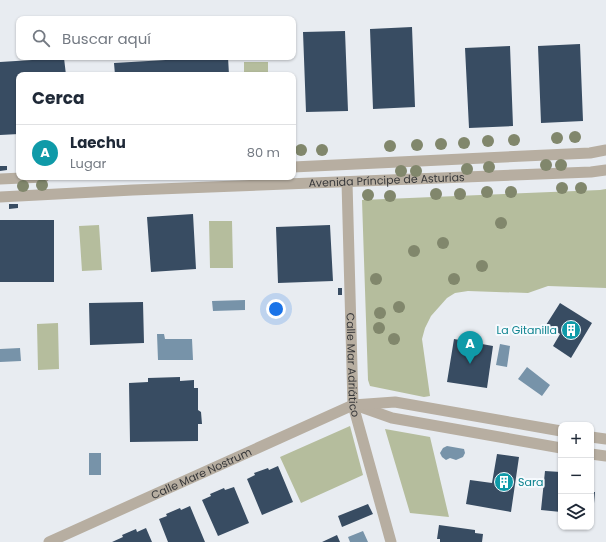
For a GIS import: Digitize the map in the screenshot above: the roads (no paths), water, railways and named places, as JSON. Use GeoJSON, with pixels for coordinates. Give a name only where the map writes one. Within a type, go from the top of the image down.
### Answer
{"type":"FeatureCollection","features":[{"type":"Feature","properties":{"kind":"street","name":"Avenida Príncipe de Asturias"},"geometry":{"type":"LineString","coordinates":[[296,167],[590,153],[606,150]]}},
{"type":"Feature","properties":{"kind":"street","name":"Avenida Príncipe de Asturias"},"geometry":{"type":"LineString","coordinates":[[0,197],[132,190],[583,173],[606,170]]}},
{"type":"Feature","properties":{"kind":"street"},"geometry":{"type":"LineString","coordinates":[[0,179],[16,178]]}},
{"type":"Feature","properties":{"kind":"street","name":"Calle Mar Adriático"},"geometry":{"type":"LineString","coordinates":[[347,182],[354,405],[391,542]]}},
{"type":"Feature","properties":{"kind":"street","name":"Calle Mare Nostrum"},"geometry":{"type":"LineString","coordinates":[[49,542],[354,405],[395,402],[558,430]]}},
{"type":"Feature","properties":{"kind":"street"},"geometry":{"type":"LineString","coordinates":[[354,405],[392,418],[558,447]]}},
{"type":"Feature","properties":{"kind":"street"},"geometry":{"type":"LineString","coordinates":[[594,437],[606,439]]}},
{"type":"Feature","properties":{"kind":"street"},"geometry":{"type":"LineString","coordinates":[[594,454],[606,456]]}},
{"type":"Feature","properties":{"kind":"water"},"geometry":{"type":"Polygon","coordinates":[[[245,300],[245,310],[213,311],[212,301],[245,300]]]}},
{"type":"Feature","properties":{"kind":"water"},"geometry":{"type":"Polygon","coordinates":[[[157,334],[164,334],[165,339],[192,339],[193,360],[158,360],[157,334]]]}},
{"type":"Feature","properties":{"kind":"water"},"geometry":{"type":"Polygon","coordinates":[[[500,344],[510,346],[507,367],[496,365],[500,344]]]}},
{"type":"Feature","properties":{"kind":"water"},"geometry":{"type":"Polygon","coordinates":[[[20,348],[21,361],[0,362],[0,349],[20,348]]]}},
{"type":"Feature","properties":{"kind":"water"},"geometry":{"type":"Polygon","coordinates":[[[527,367],[550,385],[542,396],[518,379],[527,367]]]}},
{"type":"Feature","properties":{"kind":"water"},"geometry":{"type":"Polygon","coordinates":[[[447,446],[464,449],[465,453],[463,457],[456,460],[450,458],[446,460],[440,453],[443,448],[447,446]]]}},
{"type":"Feature","properties":{"kind":"water"},"geometry":{"type":"Polygon","coordinates":[[[89,453],[101,453],[101,475],[89,475],[89,453]]]}},
{"type":"Feature","properties":{"kind":"water"},"geometry":{"type":"Polygon","coordinates":[[[363,531],[368,542],[350,542],[348,537],[363,531]]]}},
{"type":"Feature","properties":{"kind":"place","name":"La Gitanilla"},"geometry":{"type":"Point","coordinates":[571,330]}},
{"type":"Feature","properties":{"kind":"place","name":"Laechu"},"geometry":{"type":"Point","coordinates":[470,364]}},
{"type":"Feature","properties":{"kind":"place","name":"Sara"},"geometry":{"type":"Point","coordinates":[504,482]}}]}
